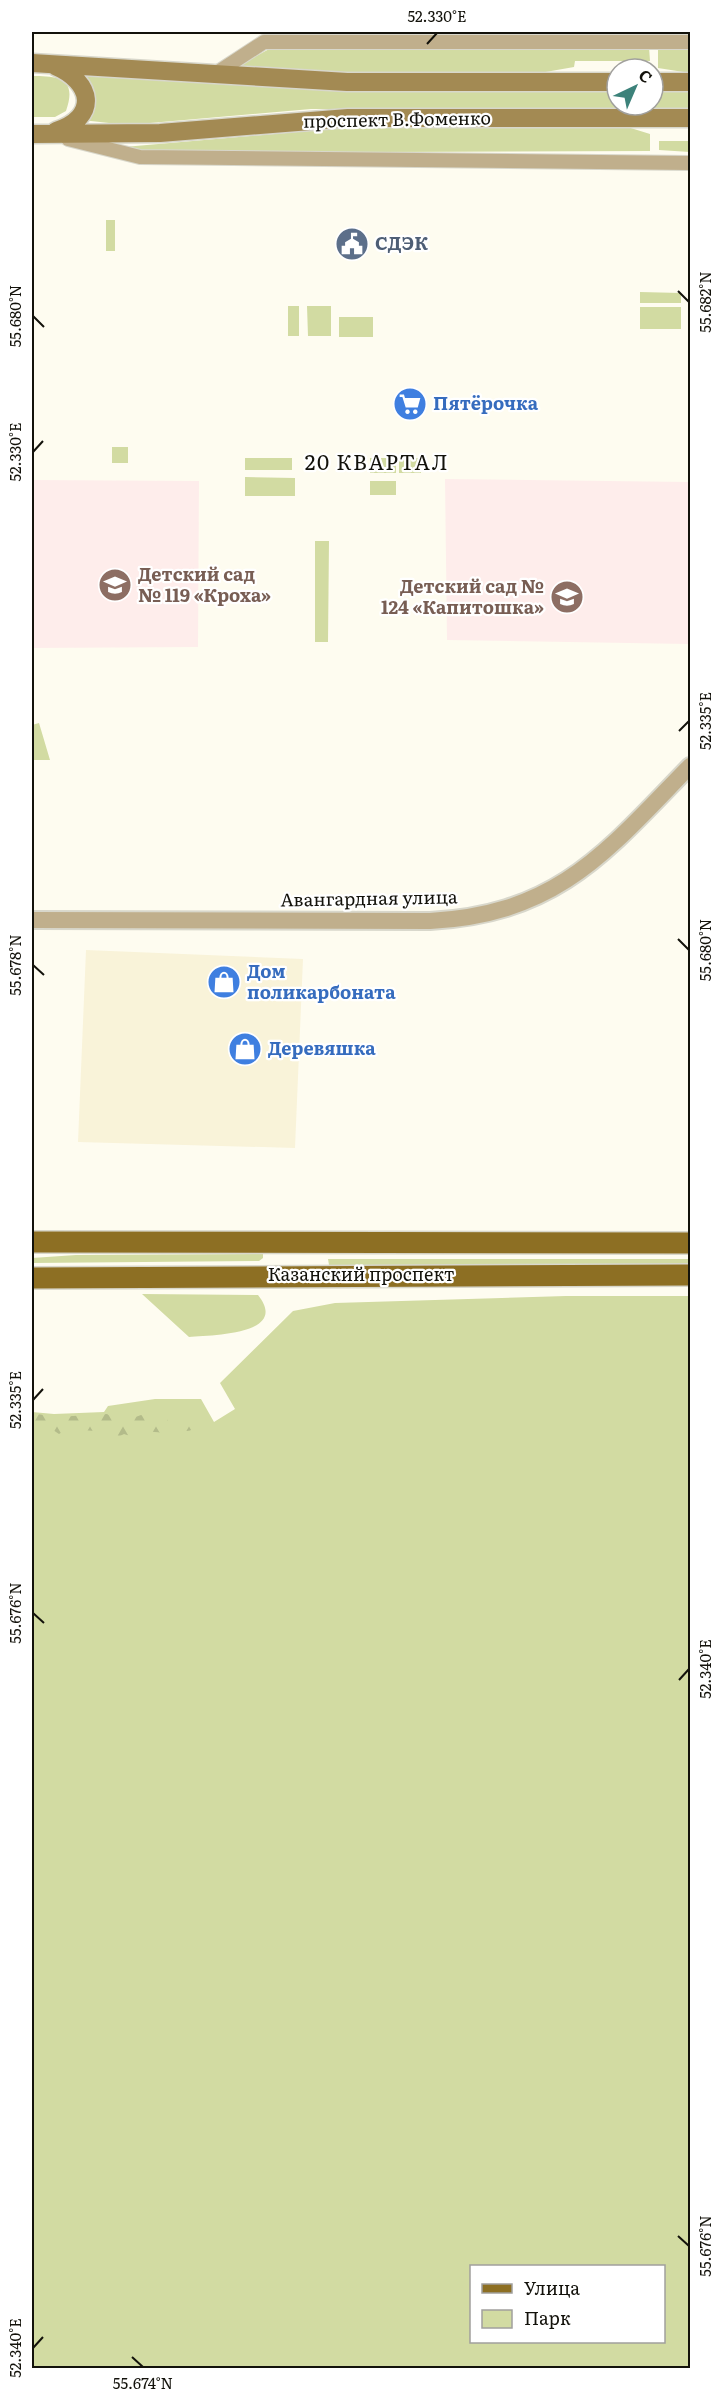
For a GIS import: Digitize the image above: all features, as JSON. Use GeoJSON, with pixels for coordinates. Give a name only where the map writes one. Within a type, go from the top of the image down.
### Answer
{"type":"FeatureCollection","features":[{"type":"Feature","properties":{"kind":"main road","name":"проспект В.Фоменко"},"geometry":{"type":"LineString","coordinates":[[41,63],[347,82],[605,82]]}},
{"type":"Feature","properties":{"kind":"main road"},"geometry":{"type":"LineString","coordinates":[[40,134],[67,128],[78,119],[84,108],[85,97],[78,78],[41,63]]}},
{"type":"Feature","properties":{"kind":"main road"},"geometry":{"type":"LineString","coordinates":[[665,82],[690,82]]}},
{"type":"Feature","properties":{"kind":"main road","name":"проспект В.Фоменко"},"geometry":{"type":"LineString","coordinates":[[40,134],[160,133],[348,118],[690,118]]}},
{"type":"Feature","properties":{"kind":"main road","name":"Казанский проспект"},"geometry":{"type":"LineString","coordinates":[[32,1242],[690,1243]]}},
{"type":"Feature","properties":{"kind":"main road","name":"Казанский проспект"},"geometry":{"type":"LineString","coordinates":[[32,1278],[690,1275]]}},
{"type":"Feature","properties":{"kind":"street"},"geometry":{"type":"LineString","coordinates":[[215,74],[264,42],[690,42]]}},
{"type":"Feature","properties":{"kind":"street"},"geometry":{"type":"LineString","coordinates":[[40,134],[140,157],[690,163]]}},
{"type":"Feature","properties":{"kind":"street","name":"Авангардная улица"},"geometry":{"type":"LineString","coordinates":[[32,920],[430,921],[482,915],[530,900],[582,871],[606,851],[690,766]]}},
{"type":"Feature","properties":{"kind":"shaded area","name":"Детский сад № 124 «Капитошка»"},"geometry":{"type":"Polygon","coordinates":[[[445,479],[688,482],[689,644],[447,640],[445,479]]]}},
{"type":"Feature","properties":{"kind":"shaded area","name":"Детский сад № 119 «Кроха»"},"geometry":{"type":"Polygon","coordinates":[[[32,480],[199,481],[198,647],[32,648],[32,480]]]}},
{"type":"Feature","properties":{"kind":"shaded area"},"geometry":{"type":"Polygon","coordinates":[[[86,950],[303,959],[295,1148],[78,1142],[86,950]]]}},
{"type":"Feature","properties":{"kind":"green space"},"geometry":{"type":"Polygon","coordinates":[[[649,47],[650,57],[605,57],[605,61],[575,61],[574,67],[534,74],[340,73],[238,66],[271,48],[649,47]]]}},
{"type":"Feature","properties":{"kind":"green space"},"geometry":{"type":"Polygon","coordinates":[[[658,47],[690,48],[690,73],[665,69],[665,57],[658,57],[658,47]]]}},
{"type":"Feature","properties":{"kind":"green space"},"geometry":{"type":"Polygon","coordinates":[[[32,76],[57,78],[67,85],[69,100],[66,111],[55,117],[32,117],[32,76]]]}},
{"type":"Feature","properties":{"kind":"green space"},"geometry":{"type":"Polygon","coordinates":[[[82,77],[605,91],[605,110],[311,109],[127,125],[82,120],[82,77]]]}},
{"type":"Feature","properties":{"kind":"green space"},"geometry":{"type":"Polygon","coordinates":[[[665,91],[690,91],[690,110],[665,110],[665,91]]]}},
{"type":"Feature","properties":{"kind":"green space"},"geometry":{"type":"Polygon","coordinates":[[[621,125],[650,134],[650,151],[145,153],[124,147],[367,126],[621,125]]]}},
{"type":"Feature","properties":{"kind":"green space"},"geometry":{"type":"Polygon","coordinates":[[[659,141],[690,141],[690,152],[659,150],[659,141]]]}},
{"type":"Feature","properties":{"kind":"green space"},"geometry":{"type":"Polygon","coordinates":[[[106,220],[115,220],[115,251],[106,251],[106,220]]]}},
{"type":"Feature","properties":{"kind":"green space"},"geometry":{"type":"Polygon","coordinates":[[[640,292],[681,293],[681,303],[640,303],[640,292]]]}},
{"type":"Feature","properties":{"kind":"green space"},"geometry":{"type":"Polygon","coordinates":[[[288,306],[299,306],[299,336],[288,336],[288,306]]]}},
{"type":"Feature","properties":{"kind":"green space"},"geometry":{"type":"Polygon","coordinates":[[[307,306],[331,306],[331,336],[308,336],[307,306]]]}},
{"type":"Feature","properties":{"kind":"green space"},"geometry":{"type":"Polygon","coordinates":[[[640,307],[681,307],[681,329],[640,329],[640,307]]]}},
{"type":"Feature","properties":{"kind":"green space"},"geometry":{"type":"Polygon","coordinates":[[[339,317],[373,317],[373,337],[339,337],[339,317]]]}},
{"type":"Feature","properties":{"kind":"green space"},"geometry":{"type":"Polygon","coordinates":[[[112,447],[128,447],[128,463],[112,463],[112,447]]]}},
{"type":"Feature","properties":{"kind":"green space"},"geometry":{"type":"Polygon","coordinates":[[[245,458],[292,458],[292,470],[245,470],[245,458]]]}},
{"type":"Feature","properties":{"kind":"green space"},"geometry":{"type":"Polygon","coordinates":[[[370,458],[396,458],[396,473],[370,473],[370,458]]]}},
{"type":"Feature","properties":{"kind":"green space"},"geometry":{"type":"Polygon","coordinates":[[[399,458],[421,458],[421,473],[399,473],[399,458]]]}},
{"type":"Feature","properties":{"kind":"green space"},"geometry":{"type":"Polygon","coordinates":[[[245,477],[295,478],[295,496],[245,496],[245,477]]]}},
{"type":"Feature","properties":{"kind":"green space"},"geometry":{"type":"Polygon","coordinates":[[[370,481],[396,481],[396,495],[370,495],[370,481]]]}},
{"type":"Feature","properties":{"kind":"green space"},"geometry":{"type":"Polygon","coordinates":[[[315,541],[329,541],[328,642],[315,642],[315,541]]]}},
{"type":"Feature","properties":{"kind":"green space"},"geometry":{"type":"Polygon","coordinates":[[[39,723],[50,760],[32,760],[32,725],[39,723]]]}},
{"type":"Feature","properties":{"kind":"green space"},"geometry":{"type":"Polygon","coordinates":[[[263,1254],[263,1258],[259,1261],[32,1263],[32,1258],[76,1255],[263,1254]]]}},
{"type":"Feature","properties":{"kind":"green space"},"geometry":{"type":"Polygon","coordinates":[[[328,1259],[690,1259],[690,1266],[329,1265],[328,1259]]]}},
{"type":"Feature","properties":{"kind":"green space"},"geometry":{"type":"Polygon","coordinates":[[[142,1294],[258,1295],[265,1308],[264,1318],[256,1325],[244,1330],[189,1337],[142,1294]]]}},
{"type":"Feature","properties":{"kind":"green space"},"geometry":{"type":"Polygon","coordinates":[[[566,1296],[690,1296],[690,2368],[32,2368],[32,1412],[54,1414],[104,1412],[108,1406],[155,1399],[201,1399],[214,1422],[235,1409],[220,1383],[293,1311],[335,1303],[566,1296]]]}},
{"type":"Feature","properties":{"kind":"green space"},"geometry":{"type":"Polygon","coordinates":[[[152,1413],[166,1416],[170,1426],[165,1434],[150,1432],[136,1438],[124,1434],[116,1438],[103,1428],[95,1431],[82,1430],[77,1434],[67,1429],[59,1434],[53,1430],[41,1432],[35,1426],[32,1427],[32,1418],[37,1414],[56,1417],[107,1414],[115,1419],[141,1415],[147,1417],[152,1413]]]}},
{"type":"Feature","properties":{"kind":"green space"},"geometry":{"type":"Polygon","coordinates":[[[184,1415],[190,1415],[195,1423],[193,1429],[184,1431],[179,1426],[179,1420],[184,1415]]]}},
{"type":"Feature","properties":{"kind":"place","name":"СДЭК"},"geometry":{"type":"Point","coordinates":[352,244]}},
{"type":"Feature","properties":{"kind":"place","name":"Пятёрочка"},"geometry":{"type":"Point","coordinates":[410,404]}},
{"type":"Feature","properties":{"kind":"place","name":"Детский сад № 119 «Кроха»"},"geometry":{"type":"Point","coordinates":[115,585]}},
{"type":"Feature","properties":{"kind":"place","name":"Детский сад № 124 «Капитошка»"},"geometry":{"type":"Point","coordinates":[567,597]}},
{"type":"Feature","properties":{"kind":"place","name":"Дом поликарбоната"},"geometry":{"type":"Point","coordinates":[224,982]}},
{"type":"Feature","properties":{"kind":"place","name":"Деревяшка"},"geometry":{"type":"Point","coordinates":[245,1049]}},
{"type":"Feature","properties":{"kind":"district","name":"20 КВАРТАЛ"},"geometry":{"type":"Point","coordinates":[377,463]}}]}
